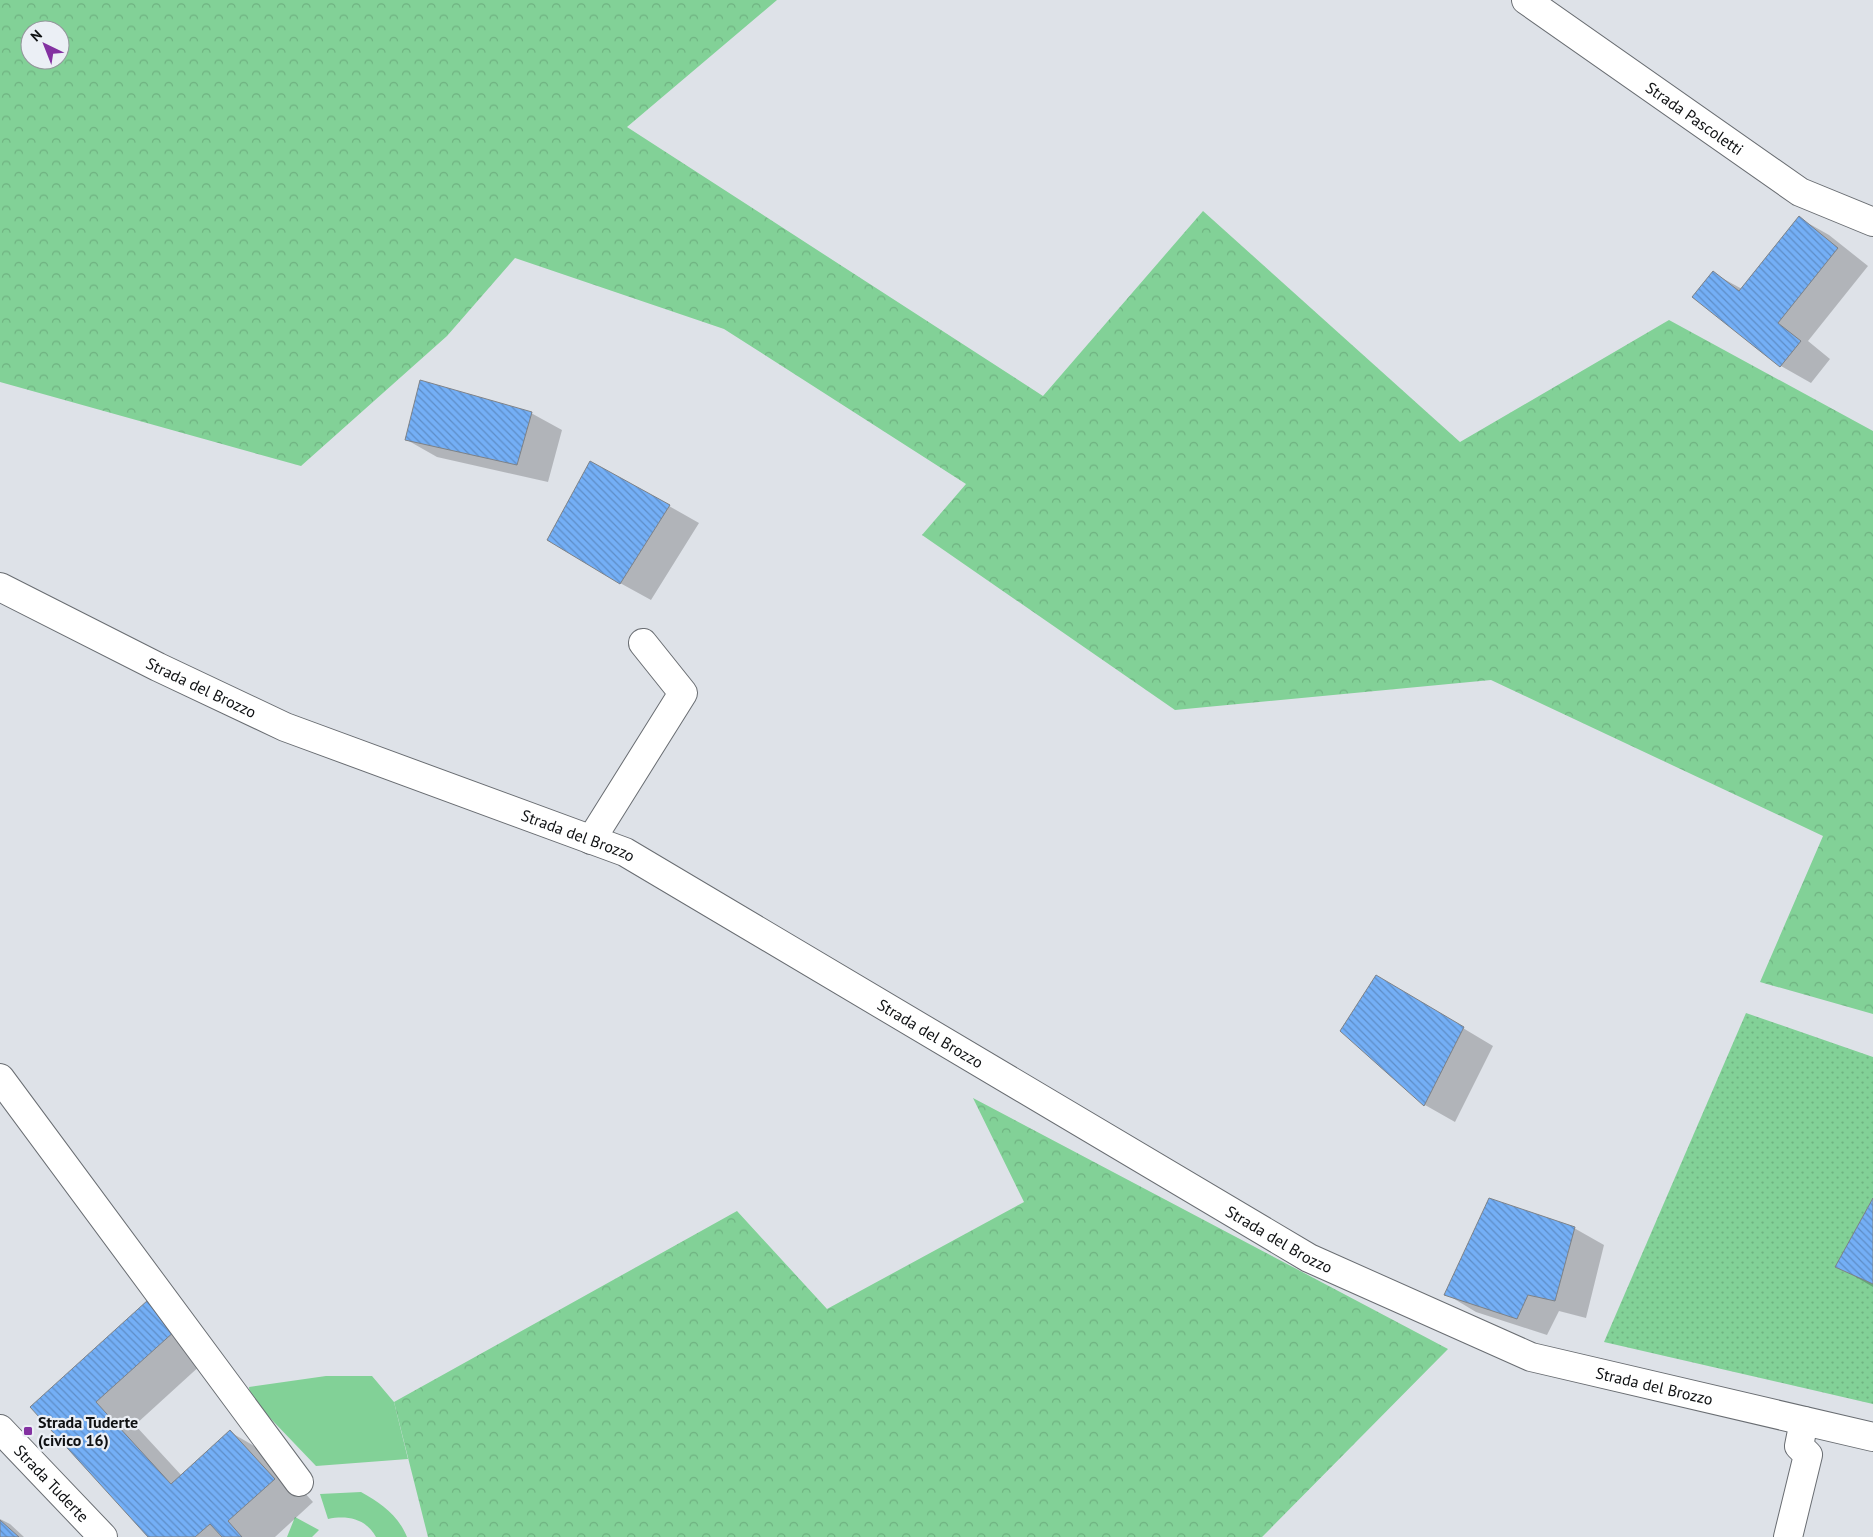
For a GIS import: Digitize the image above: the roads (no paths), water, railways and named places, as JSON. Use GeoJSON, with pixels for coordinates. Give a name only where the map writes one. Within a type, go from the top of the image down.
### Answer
{"type":"FeatureCollection","features":[{"type":"Feature","properties":{"kind":"street","name":"Strada Pascoletti"},"geometry":{"type":"LineString","coordinates":[[1526,0],[1800,192],[1873,222]]}},
{"type":"Feature","properties":{"kind":"street","name":"Strada del Brozzo"},"geometry":{"type":"LineString","coordinates":[[0,587],[158,667],[285,727],[624,852],[1309,1258],[1531,1357],[1873,1437]]}},
{"type":"Feature","properties":{"kind":"street"},"geometry":{"type":"LineString","coordinates":[[591,840],[682,693],[643,643]]}},
{"type":"Feature","properties":{"kind":"street"},"geometry":{"type":"LineString","coordinates":[[0,1078],[299,1482]]}},
{"type":"Feature","properties":{"kind":"street"},"geometry":{"type":"LineString","coordinates":[[1788,1537],[1808,1455],[1799,1446],[1804,1421]]}},
{"type":"Feature","properties":{"kind":"street","name":"Strada Tuderte"},"geometry":{"type":"LineString","coordinates":[[0,1429],[103,1537]]}},
{"type":"Feature","properties":{"kind":"place","name":"Strada Tuderte (civico 16)"},"geometry":{"type":"Point","coordinates":[28,1431]}}]}
